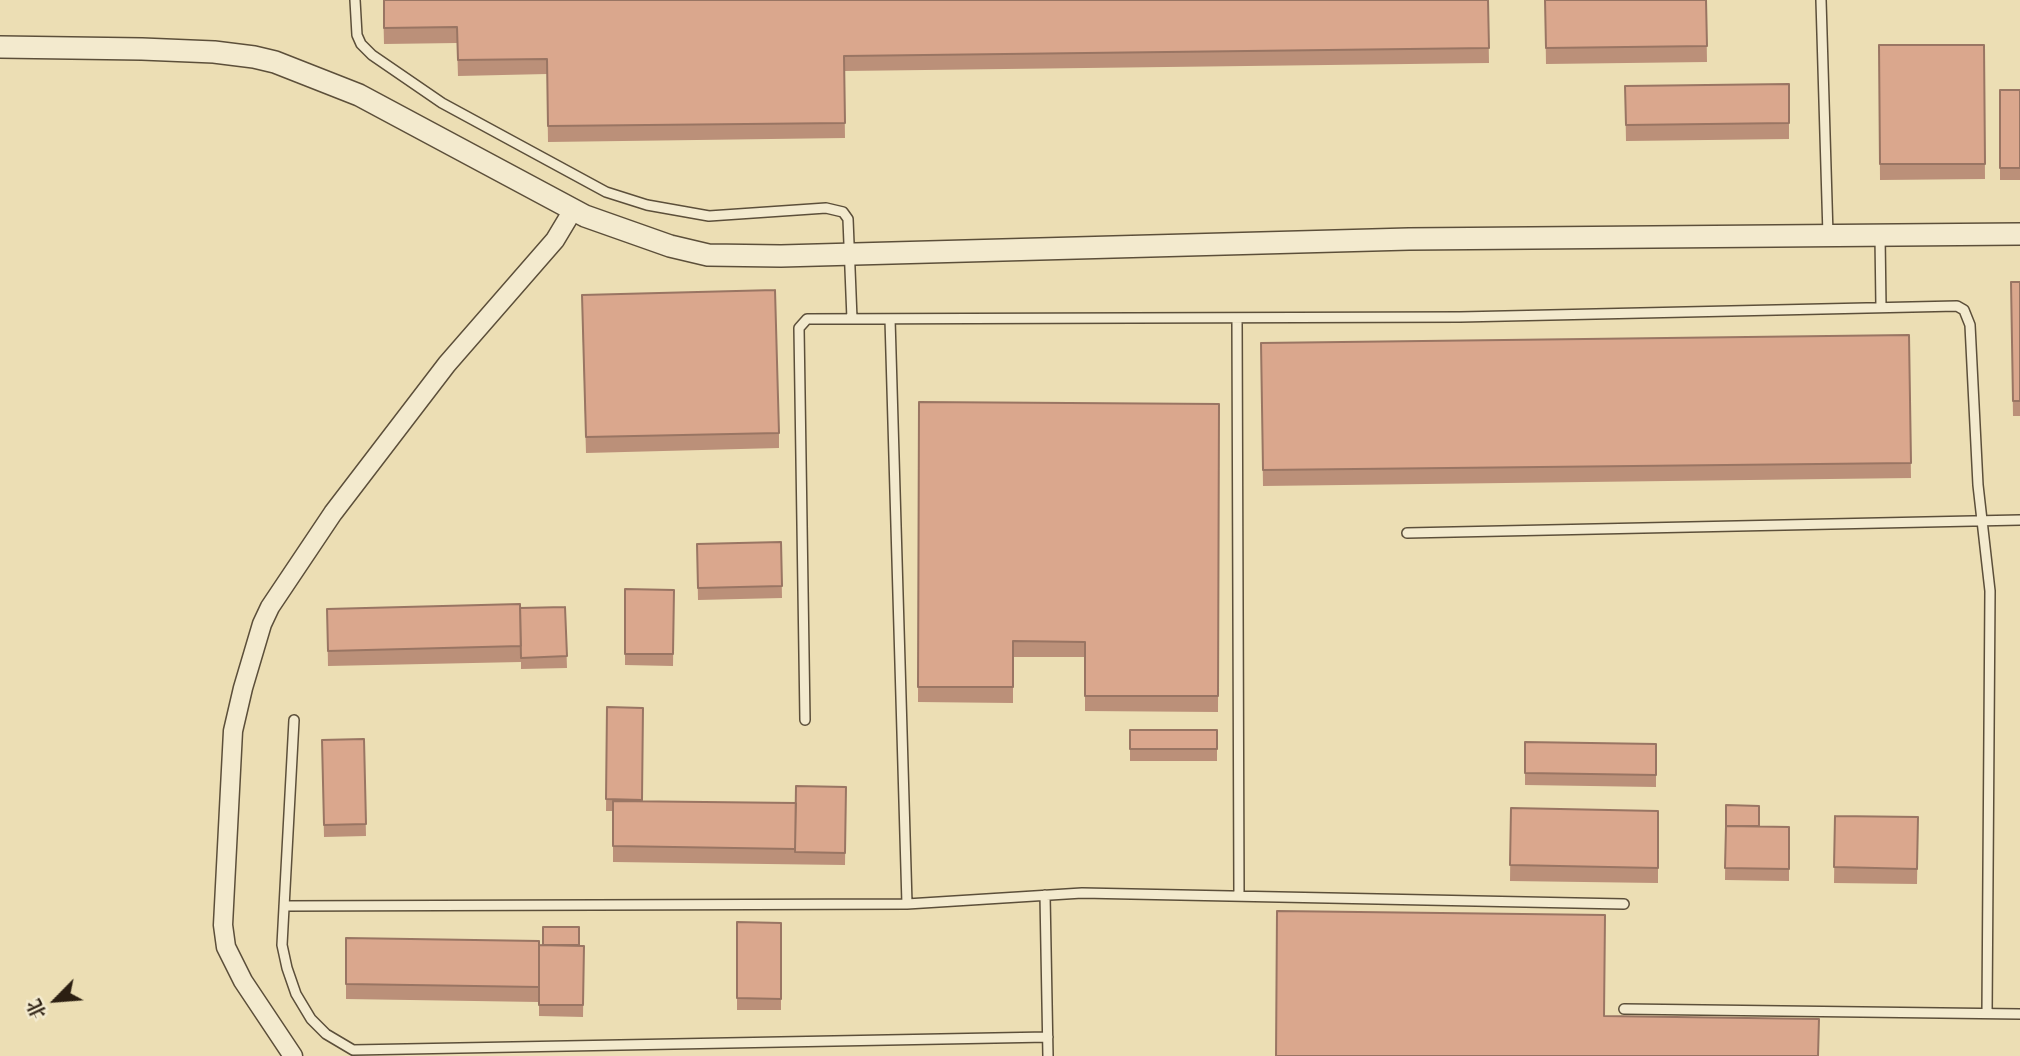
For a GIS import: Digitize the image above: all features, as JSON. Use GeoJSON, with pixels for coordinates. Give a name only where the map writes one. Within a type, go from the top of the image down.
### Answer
{"type":"FeatureCollection","features":[{"type":"Feature","properties":{"kind":"street"},"geometry":{"type":"LineString","coordinates":[[0,47],[214,52],[275,62],[359,95],[573,210],[616,228],[708,255],[850,254],[1409,239],[2020,234]]}},
{"type":"Feature","properties":{"kind":"street"},"geometry":{"type":"LineString","coordinates":[[293,1056],[243,981],[226,947],[223,925],[233,731],[262,624],[270,607],[333,513],[447,365],[555,240],[573,210]]}},
{"type":"Feature","properties":{"kind":"lane"},"geometry":{"type":"LineString","coordinates":[[355,0],[357,35],[361,44],[372,55],[442,103],[606,192],[647,205],[709,216],[826,208],[843,212],[848,219],[852,319]]}},
{"type":"Feature","properties":{"kind":"lane"},"geometry":{"type":"LineString","coordinates":[[1821,0],[1828,235]]}},
{"type":"Feature","properties":{"kind":"lane"},"geometry":{"type":"LineString","coordinates":[[1880,235],[1881,307]]}},
{"type":"Feature","properties":{"kind":"lane"},"geometry":{"type":"LineString","coordinates":[[806,720],[799,328],[807,319],[1460,317],[1957,306],[1964,310],[1970,325],[1978,485],[1990,591],[1987,1013]]}},
{"type":"Feature","properties":{"kind":"lane"},"geometry":{"type":"LineString","coordinates":[[1237,318],[1239,896]]}},
{"type":"Feature","properties":{"kind":"lane"},"geometry":{"type":"LineString","coordinates":[[890,319],[907,904]]}},
{"type":"Feature","properties":{"kind":"lane"},"geometry":{"type":"LineString","coordinates":[[1406,533],[2020,520]]}},
{"type":"Feature","properties":{"kind":"lane"},"geometry":{"type":"LineString","coordinates":[[295,720],[282,945],[296,994],[311,1019],[326,1034],[354,1051],[1048,1037]]}},
{"type":"Feature","properties":{"kind":"lane"},"geometry":{"type":"LineString","coordinates":[[284,906],[907,904],[1082,893],[1623,904]]}},
{"type":"Feature","properties":{"kind":"lane"},"geometry":{"type":"LineString","coordinates":[[1045,895],[1048,1056]]}},
{"type":"Feature","properties":{"kind":"lane"},"geometry":{"type":"LineString","coordinates":[[1623,1009],[2020,1014]]}},
{"type":"Feature","properties":{"kind":"building"},"geometry":{"type":"Polygon","coordinates":[[[384,0],[1488,0],[1489,48],[844,56],[845,123],[548,126],[547,59],[458,60],[457,27],[384,28],[384,0]]]}},
{"type":"Feature","properties":{"kind":"building"},"geometry":{"type":"Polygon","coordinates":[[[1545,0],[1706,0],[1707,46],[1546,48],[1545,0]]]}},
{"type":"Feature","properties":{"kind":"building"},"geometry":{"type":"Polygon","coordinates":[[[1879,45],[1984,45],[1985,164],[1880,164],[1879,45]]]}},
{"type":"Feature","properties":{"kind":"building"},"geometry":{"type":"Polygon","coordinates":[[[1789,84],[1789,123],[1626,125],[1625,86],[1789,84]]]}},
{"type":"Feature","properties":{"kind":"building"},"geometry":{"type":"Polygon","coordinates":[[[2000,90],[2020,90],[2020,168],[2000,168],[2000,90]]]}},
{"type":"Feature","properties":{"kind":"building"},"geometry":{"type":"Polygon","coordinates":[[[2011,282],[2020,282],[2020,401],[2013,401],[2011,282]]]}},
{"type":"Feature","properties":{"kind":"building"},"geometry":{"type":"Polygon","coordinates":[[[775,290],[779,433],[586,437],[582,295],[775,290]]]}},
{"type":"Feature","properties":{"kind":"building"},"geometry":{"type":"Polygon","coordinates":[[[1909,335],[1911,463],[1263,470],[1261,343],[1909,335]]]}},
{"type":"Feature","properties":{"kind":"building"},"geometry":{"type":"Polygon","coordinates":[[[919,402],[1219,404],[1218,696],[1085,696],[1085,642],[1013,641],[1013,687],[918,687],[919,402]]]}},
{"type":"Feature","properties":{"kind":"building"},"geometry":{"type":"Polygon","coordinates":[[[781,542],[782,586],[698,588],[697,544],[781,542]]]}},
{"type":"Feature","properties":{"kind":"building"},"geometry":{"type":"Polygon","coordinates":[[[625,589],[674,590],[673,654],[625,654],[625,589]]]}},
{"type":"Feature","properties":{"kind":"building"},"geometry":{"type":"Polygon","coordinates":[[[520,604],[521,646],[328,651],[327,609],[520,604]]]}},
{"type":"Feature","properties":{"kind":"building"},"geometry":{"type":"Polygon","coordinates":[[[565,607],[567,656],[521,658],[520,608],[565,607]]]}},
{"type":"Feature","properties":{"kind":"building"},"geometry":{"type":"Polygon","coordinates":[[[607,707],[643,708],[642,800],[606,799],[607,707]]]}},
{"type":"Feature","properties":{"kind":"building"},"geometry":{"type":"Polygon","coordinates":[[[1130,730],[1217,730],[1217,749],[1130,749],[1130,730]]]}},
{"type":"Feature","properties":{"kind":"building"},"geometry":{"type":"Polygon","coordinates":[[[364,739],[366,824],[324,825],[322,740],[364,739]]]}},
{"type":"Feature","properties":{"kind":"building"},"geometry":{"type":"Polygon","coordinates":[[[1525,742],[1656,744],[1656,775],[1525,773],[1525,742]]]}},
{"type":"Feature","properties":{"kind":"building"},"geometry":{"type":"Polygon","coordinates":[[[796,786],[846,787],[845,853],[795,852],[796,786]]]}},
{"type":"Feature","properties":{"kind":"building"},"geometry":{"type":"Polygon","coordinates":[[[613,801],[796,803],[795,849],[613,846],[613,801]]]}},
{"type":"Feature","properties":{"kind":"building"},"geometry":{"type":"Polygon","coordinates":[[[1726,805],[1759,806],[1759,826],[1726,826],[1726,805]]]}},
{"type":"Feature","properties":{"kind":"building"},"geometry":{"type":"Polygon","coordinates":[[[1511,808],[1658,811],[1658,868],[1510,865],[1511,808]]]}},
{"type":"Feature","properties":{"kind":"building"},"geometry":{"type":"Polygon","coordinates":[[[1835,816],[1918,817],[1917,869],[1834,867],[1835,816]]]}},
{"type":"Feature","properties":{"kind":"building"},"geometry":{"type":"Polygon","coordinates":[[[1726,826],[1789,827],[1789,869],[1725,868],[1726,826]]]}},
{"type":"Feature","properties":{"kind":"building"},"geometry":{"type":"Polygon","coordinates":[[[1277,911],[1605,915],[1604,1016],[1819,1019],[1818,1056],[1276,1056],[1277,911]]]}},
{"type":"Feature","properties":{"kind":"building"},"geometry":{"type":"Polygon","coordinates":[[[737,922],[781,923],[781,999],[737,998],[737,922]]]}},
{"type":"Feature","properties":{"kind":"building"},"geometry":{"type":"Polygon","coordinates":[[[543,927],[579,927],[579,945],[543,945],[543,927]]]}},
{"type":"Feature","properties":{"kind":"building"},"geometry":{"type":"Polygon","coordinates":[[[346,938],[539,941],[539,987],[346,984],[346,938]]]}},
{"type":"Feature","properties":{"kind":"building"},"geometry":{"type":"Polygon","coordinates":[[[539,945],[584,946],[583,1005],[539,1005],[539,945]]]}}]}
